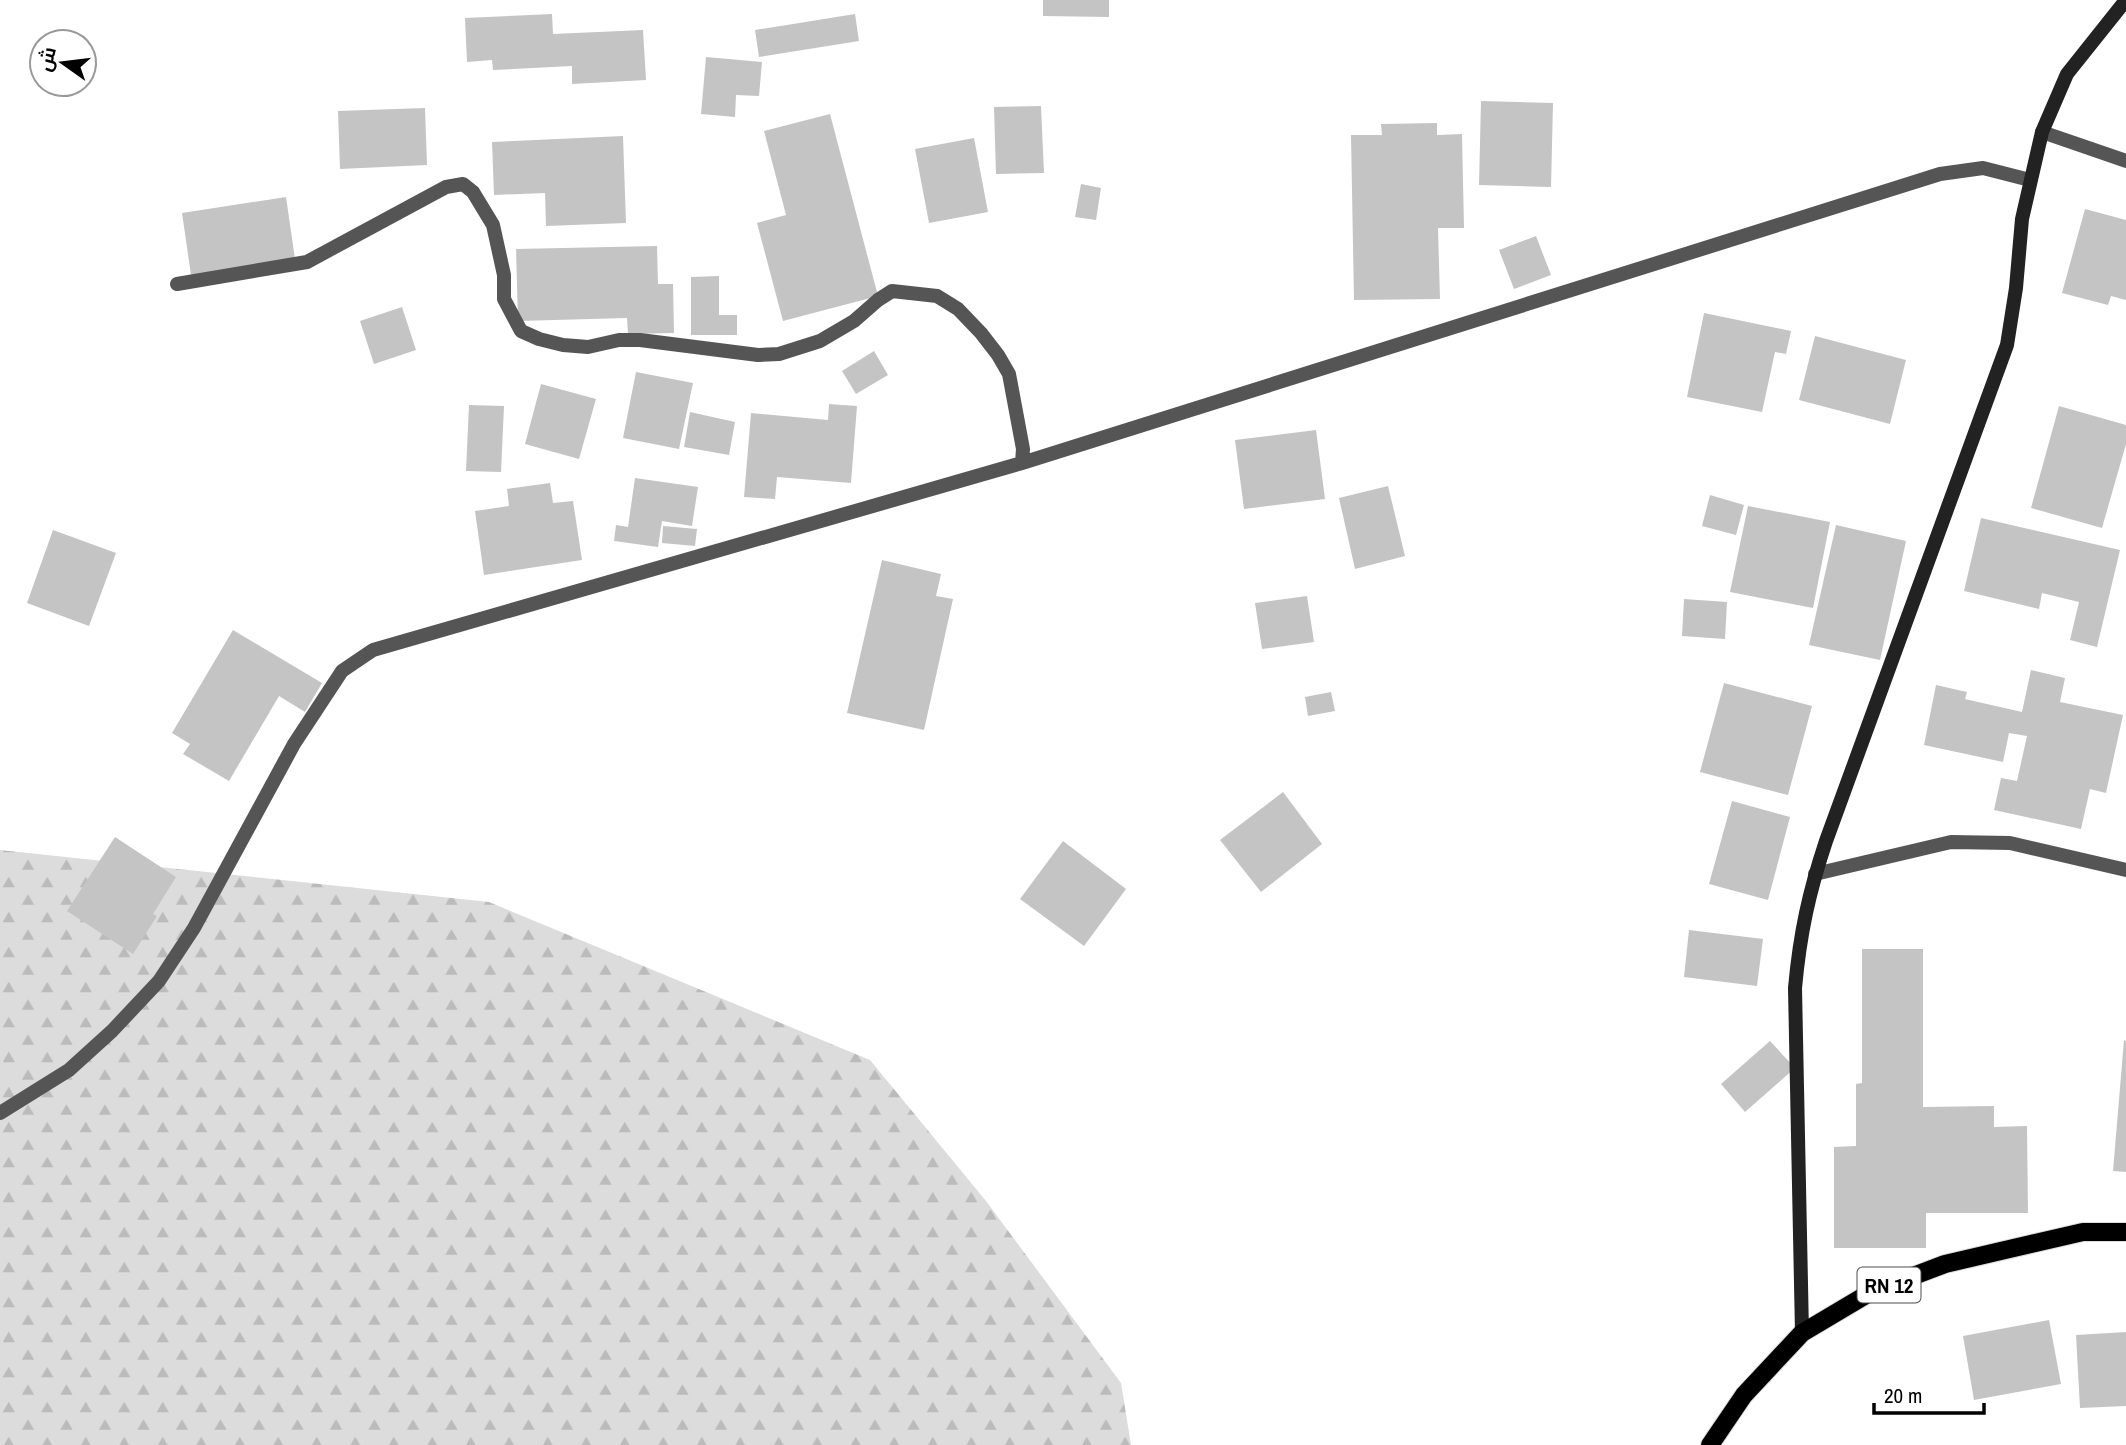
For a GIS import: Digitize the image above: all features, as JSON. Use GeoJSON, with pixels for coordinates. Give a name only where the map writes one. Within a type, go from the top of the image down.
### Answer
{"type":"FeatureCollection","features":[{"type":"Feature","properties":{"kind":"main road","name":"RN 12"},"geometry":{"type":"LineString","coordinates":[[1710,1445],[1744,1395],[1802,1333],[1871,1292],[1945,1264],[2083,1232],[2126,1232]]}},
{"type":"Feature","properties":{"kind":"street"},"geometry":{"type":"LineString","coordinates":[[1802,1333],[1796,988],[1800,938],[1815,874],[2007,345],[2016,288],[2022,219],[2042,132],[2067,74],[2126,0]]}},
{"type":"Feature","properties":{"kind":"street"},"geometry":{"type":"LineString","coordinates":[[2042,132],[2126,161]]}},
{"type":"Feature","properties":{"kind":"street"},"geometry":{"type":"LineString","coordinates":[[0,1113],[69,1070],[112,1031],[159,981],[194,928],[294,744],[342,671],[373,650],[1023,463],[1940,174],[1983,169],[2030,180]]}},
{"type":"Feature","properties":{"kind":"street"},"geometry":{"type":"LineString","coordinates":[[177,284],[307,262],[446,187],[463,184],[473,192],[493,225],[504,275],[504,299],[521,331],[563,345],[588,348],[619,340],[640,340],[758,355],[779,354],[820,341],[854,321],[877,300],[892,291],[936,296],[958,309],[981,333],[1009,374],[1023,449],[1023,463]]}},
{"type":"Feature","properties":{"kind":"street"},"geometry":{"type":"LineString","coordinates":[[1815,874],[1951,842],[2010,843],[2126,870]]}},
{"type":"Feature","properties":{"kind":"green space"},"geometry":{"type":"Polygon","coordinates":[[[0,850],[489,902],[870,1060],[986,1201],[1121,1383],[1131,1445],[0,1445],[0,850]]]}},
{"type":"Feature","properties":{"kind":"building"},"geometry":{"type":"Polygon","coordinates":[[[1043,0],[1109,0],[1109,17],[1043,16],[1043,0]]]}},
{"type":"Feature","properties":{"kind":"building"},"geometry":{"type":"Polygon","coordinates":[[[552,14],[553,34],[643,30],[646,80],[572,84],[572,66],[493,70],[492,60],[467,62],[465,18],[552,14]]]}},
{"type":"Feature","properties":{"kind":"building"},"geometry":{"type":"Polygon","coordinates":[[[855,14],[859,41],[759,57],[755,30],[855,14]]]}},
{"type":"Feature","properties":{"kind":"building"},"geometry":{"type":"Polygon","coordinates":[[[706,57],[762,62],[759,96],[736,95],[735,117],[701,114],[706,57]]]}},
{"type":"Feature","properties":{"kind":"building"},"geometry":{"type":"Polygon","coordinates":[[[1481,101],[1553,103],[1551,187],[1479,185],[1481,101]]]}},
{"type":"Feature","properties":{"kind":"building"},"geometry":{"type":"Polygon","coordinates":[[[1041,106],[1044,173],[996,174],[994,107],[1041,106]]]}},
{"type":"Feature","properties":{"kind":"building"},"geometry":{"type":"Polygon","coordinates":[[[425,108],[427,165],[340,169],[338,111],[425,108]]]}},
{"type":"Feature","properties":{"kind":"building"},"geometry":{"type":"Polygon","coordinates":[[[830,114],[878,296],[783,321],[757,223],[786,215],[764,131],[830,114]]]}},
{"type":"Feature","properties":{"kind":"building"},"geometry":{"type":"Polygon","coordinates":[[[1437,123],[1437,135],[1462,134],[1464,228],[1438,228],[1440,299],[1354,300],[1351,135],[1382,135],[1381,124],[1437,123]]]}},
{"type":"Feature","properties":{"kind":"building"},"geometry":{"type":"Polygon","coordinates":[[[623,136],[626,223],[546,226],[545,193],[494,195],[492,142],[623,136]]]}},
{"type":"Feature","properties":{"kind":"building"},"geometry":{"type":"Polygon","coordinates":[[[974,138],[988,212],[929,223],[915,149],[974,138]]]}},
{"type":"Feature","properties":{"kind":"building"},"geometry":{"type":"Polygon","coordinates":[[[1081,184],[1101,188],[1096,220],[1075,217],[1081,184]]]}},
{"type":"Feature","properties":{"kind":"building"},"geometry":{"type":"Polygon","coordinates":[[[286,197],[295,259],[191,275],[182,213],[286,197]]]}},
{"type":"Feature","properties":{"kind":"building"},"geometry":{"type":"Polygon","coordinates":[[[2085,209],[2126,220],[2126,300],[2111,296],[2108,305],[2062,293],[2085,209]]]}},
{"type":"Feature","properties":{"kind":"building"},"geometry":{"type":"Polygon","coordinates":[[[1536,236],[1551,275],[1514,289],[1499,250],[1536,236]]]}},
{"type":"Feature","properties":{"kind":"building"},"geometry":{"type":"Polygon","coordinates":[[[657,246],[658,284],[673,284],[674,333],[628,334],[627,318],[518,321],[516,249],[657,246]]]}},
{"type":"Feature","properties":{"kind":"building"},"geometry":{"type":"Polygon","coordinates":[[[719,276],[719,315],[737,315],[737,335],[691,335],[691,277],[719,276]]]}},
{"type":"Feature","properties":{"kind":"building"},"geometry":{"type":"Polygon","coordinates":[[[402,307],[416,350],[374,364],[360,321],[402,307]]]}},
{"type":"Feature","properties":{"kind":"building"},"geometry":{"type":"Polygon","coordinates":[[[1704,313],[1791,331],[1786,354],[1775,352],[1762,412],[1687,397],[1704,313]]]}},
{"type":"Feature","properties":{"kind":"building"},"geometry":{"type":"Polygon","coordinates":[[[1815,336],[1906,360],[1890,424],[1799,400],[1815,336]]]}},
{"type":"Feature","properties":{"kind":"building"},"geometry":{"type":"Polygon","coordinates":[[[874,351],[888,375],[856,394],[842,371],[874,351]]]}},
{"type":"Feature","properties":{"kind":"building"},"geometry":{"type":"Polygon","coordinates":[[[636,372],[693,383],[679,449],[623,438],[636,372]]]}},
{"type":"Feature","properties":{"kind":"building"},"geometry":{"type":"Polygon","coordinates":[[[541,384],[596,399],[579,459],[525,444],[541,384]]]}},
{"type":"Feature","properties":{"kind":"building"},"geometry":{"type":"Polygon","coordinates":[[[829,404],[857,406],[851,483],[777,477],[775,499],[744,497],[751,413],[828,420],[829,404]]]}},
{"type":"Feature","properties":{"kind":"building"},"geometry":{"type":"Polygon","coordinates":[[[469,405],[504,406],[501,472],[466,471],[469,405]]]}},
{"type":"Feature","properties":{"kind":"building"},"geometry":{"type":"Polygon","coordinates":[[[2059,406],[2126,425],[2126,444],[2102,528],[2031,508],[2059,406]]]}},
{"type":"Feature","properties":{"kind":"building"},"geometry":{"type":"Polygon","coordinates":[[[690,412],[735,422],[729,455],[684,447],[690,412]]]}},
{"type":"Feature","properties":{"kind":"building"},"geometry":{"type":"Polygon","coordinates":[[[1316,430],[1325,499],[1244,509],[1235,440],[1316,430]]]}},
{"type":"Feature","properties":{"kind":"building"},"geometry":{"type":"Polygon","coordinates":[[[635,478],[698,487],[692,526],[662,521],[658,547],[614,541],[616,525],[628,527],[635,478]]]}},
{"type":"Feature","properties":{"kind":"building"},"geometry":{"type":"Polygon","coordinates":[[[550,483],[553,503],[573,501],[582,560],[484,575],[475,511],[509,506],[507,489],[550,483]]]}},
{"type":"Feature","properties":{"kind":"building"},"geometry":{"type":"Polygon","coordinates":[[[1388,486],[1405,556],[1355,569],[1339,498],[1388,486]]]}},
{"type":"Feature","properties":{"kind":"building"},"geometry":{"type":"Polygon","coordinates":[[[1710,495],[1744,505],[1736,535],[1702,526],[1710,495]]]}},
{"type":"Feature","properties":{"kind":"building"},"geometry":{"type":"Polygon","coordinates":[[[1748,506],[1830,522],[1813,608],[1730,592],[1748,506]]]}},
{"type":"Feature","properties":{"kind":"building"},"geometry":{"type":"Polygon","coordinates":[[[1981,518],[2120,550],[2097,647],[2070,640],[2079,602],[2042,593],[2039,609],[1964,591],[1981,518]]]}},
{"type":"Feature","properties":{"kind":"building"},"geometry":{"type":"Polygon","coordinates":[[[1836,525],[1906,541],[1880,660],[1809,645],[1836,525]]]}},
{"type":"Feature","properties":{"kind":"building"},"geometry":{"type":"Polygon","coordinates":[[[663,526],[697,529],[695,546],[662,543],[663,526]]]}},
{"type":"Feature","properties":{"kind":"building"},"geometry":{"type":"Polygon","coordinates":[[[53,530],[116,553],[89,626],[27,603],[53,530]]]}},
{"type":"Feature","properties":{"kind":"building"},"geometry":{"type":"Polygon","coordinates":[[[882,560],[941,574],[936,596],[953,599],[924,730],[847,713],[882,560]]]}},
{"type":"Feature","properties":{"kind":"building"},"geometry":{"type":"Polygon","coordinates":[[[1307,596],[1314,642],[1262,649],[1255,603],[1307,596]]]}},
{"type":"Feature","properties":{"kind":"building"},"geometry":{"type":"Polygon","coordinates":[[[1684,599],[1727,602],[1725,639],[1682,636],[1684,599]]]}},
{"type":"Feature","properties":{"kind":"building"},"geometry":{"type":"Polygon","coordinates":[[[233,630],[322,683],[305,712],[279,696],[229,781],[183,754],[190,744],[172,733],[233,630]]]}},
{"type":"Feature","properties":{"kind":"building"},"geometry":{"type":"Polygon","coordinates":[[[2031,670],[2065,678],[2060,702],[2123,715],[2106,793],[2090,789],[2081,829],[1994,810],[2001,778],[2017,781],[2027,736],[2009,733],[2003,762],[1924,745],[1936,685],[1967,692],[1965,699],[2022,712],[2031,670]]]}},
{"type":"Feature","properties":{"kind":"building"},"geometry":{"type":"Polygon","coordinates":[[[1724,683],[1812,706],[1788,795],[1700,772],[1724,683]]]}},
{"type":"Feature","properties":{"kind":"building"},"geometry":{"type":"Polygon","coordinates":[[[1331,692],[1335,711],[1308,716],[1305,697],[1331,692]]]}},
{"type":"Feature","properties":{"kind":"building"},"geometry":{"type":"Polygon","coordinates":[[[1283,792],[1322,844],[1261,892],[1220,840],[1283,792]]]}},
{"type":"Feature","properties":{"kind":"building"},"geometry":{"type":"Polygon","coordinates":[[[1732,801],[1790,817],[1768,900],[1709,884],[1732,801]]]}},
{"type":"Feature","properties":{"kind":"building"},"geometry":{"type":"Polygon","coordinates":[[[115,837],[176,877],[153,914],[157,916],[133,954],[67,911],[115,837]]]}},
{"type":"Feature","properties":{"kind":"building"},"geometry":{"type":"Polygon","coordinates":[[[1063,841],[1126,889],[1084,946],[1020,899],[1063,841]]]}},
{"type":"Feature","properties":{"kind":"building"},"geometry":{"type":"Polygon","coordinates":[[[1689,930],[1763,939],[1757,986],[1684,977],[1689,930]]]}},
{"type":"Feature","properties":{"kind":"building"},"geometry":{"type":"Polygon","coordinates":[[[1862,949],[1923,949],[1923,1107],[1994,1106],[1994,1127],[2027,1126],[2028,1213],[1926,1213],[1926,1248],[1834,1248],[1834,1147],[1856,1146],[1856,1084],[1862,1083],[1862,949]]]}},
{"type":"Feature","properties":{"kind":"building"},"geometry":{"type":"Polygon","coordinates":[[[2124,1040],[2126,1041],[2126,1172],[2113,1171],[2124,1040]]]}},
{"type":"Feature","properties":{"kind":"building"},"geometry":{"type":"Polygon","coordinates":[[[1770,1041],[1795,1068],[1745,1112],[1721,1084],[1770,1041]]]}},
{"type":"Feature","properties":{"kind":"building"},"geometry":{"type":"Polygon","coordinates":[[[2049,1320],[2061,1384],[1974,1400],[1963,1336],[2049,1320]]]}},
{"type":"Feature","properties":{"kind":"building"},"geometry":{"type":"Polygon","coordinates":[[[2126,1332],[2126,1406],[2080,1408],[2076,1335],[2126,1332]]]}}]}
